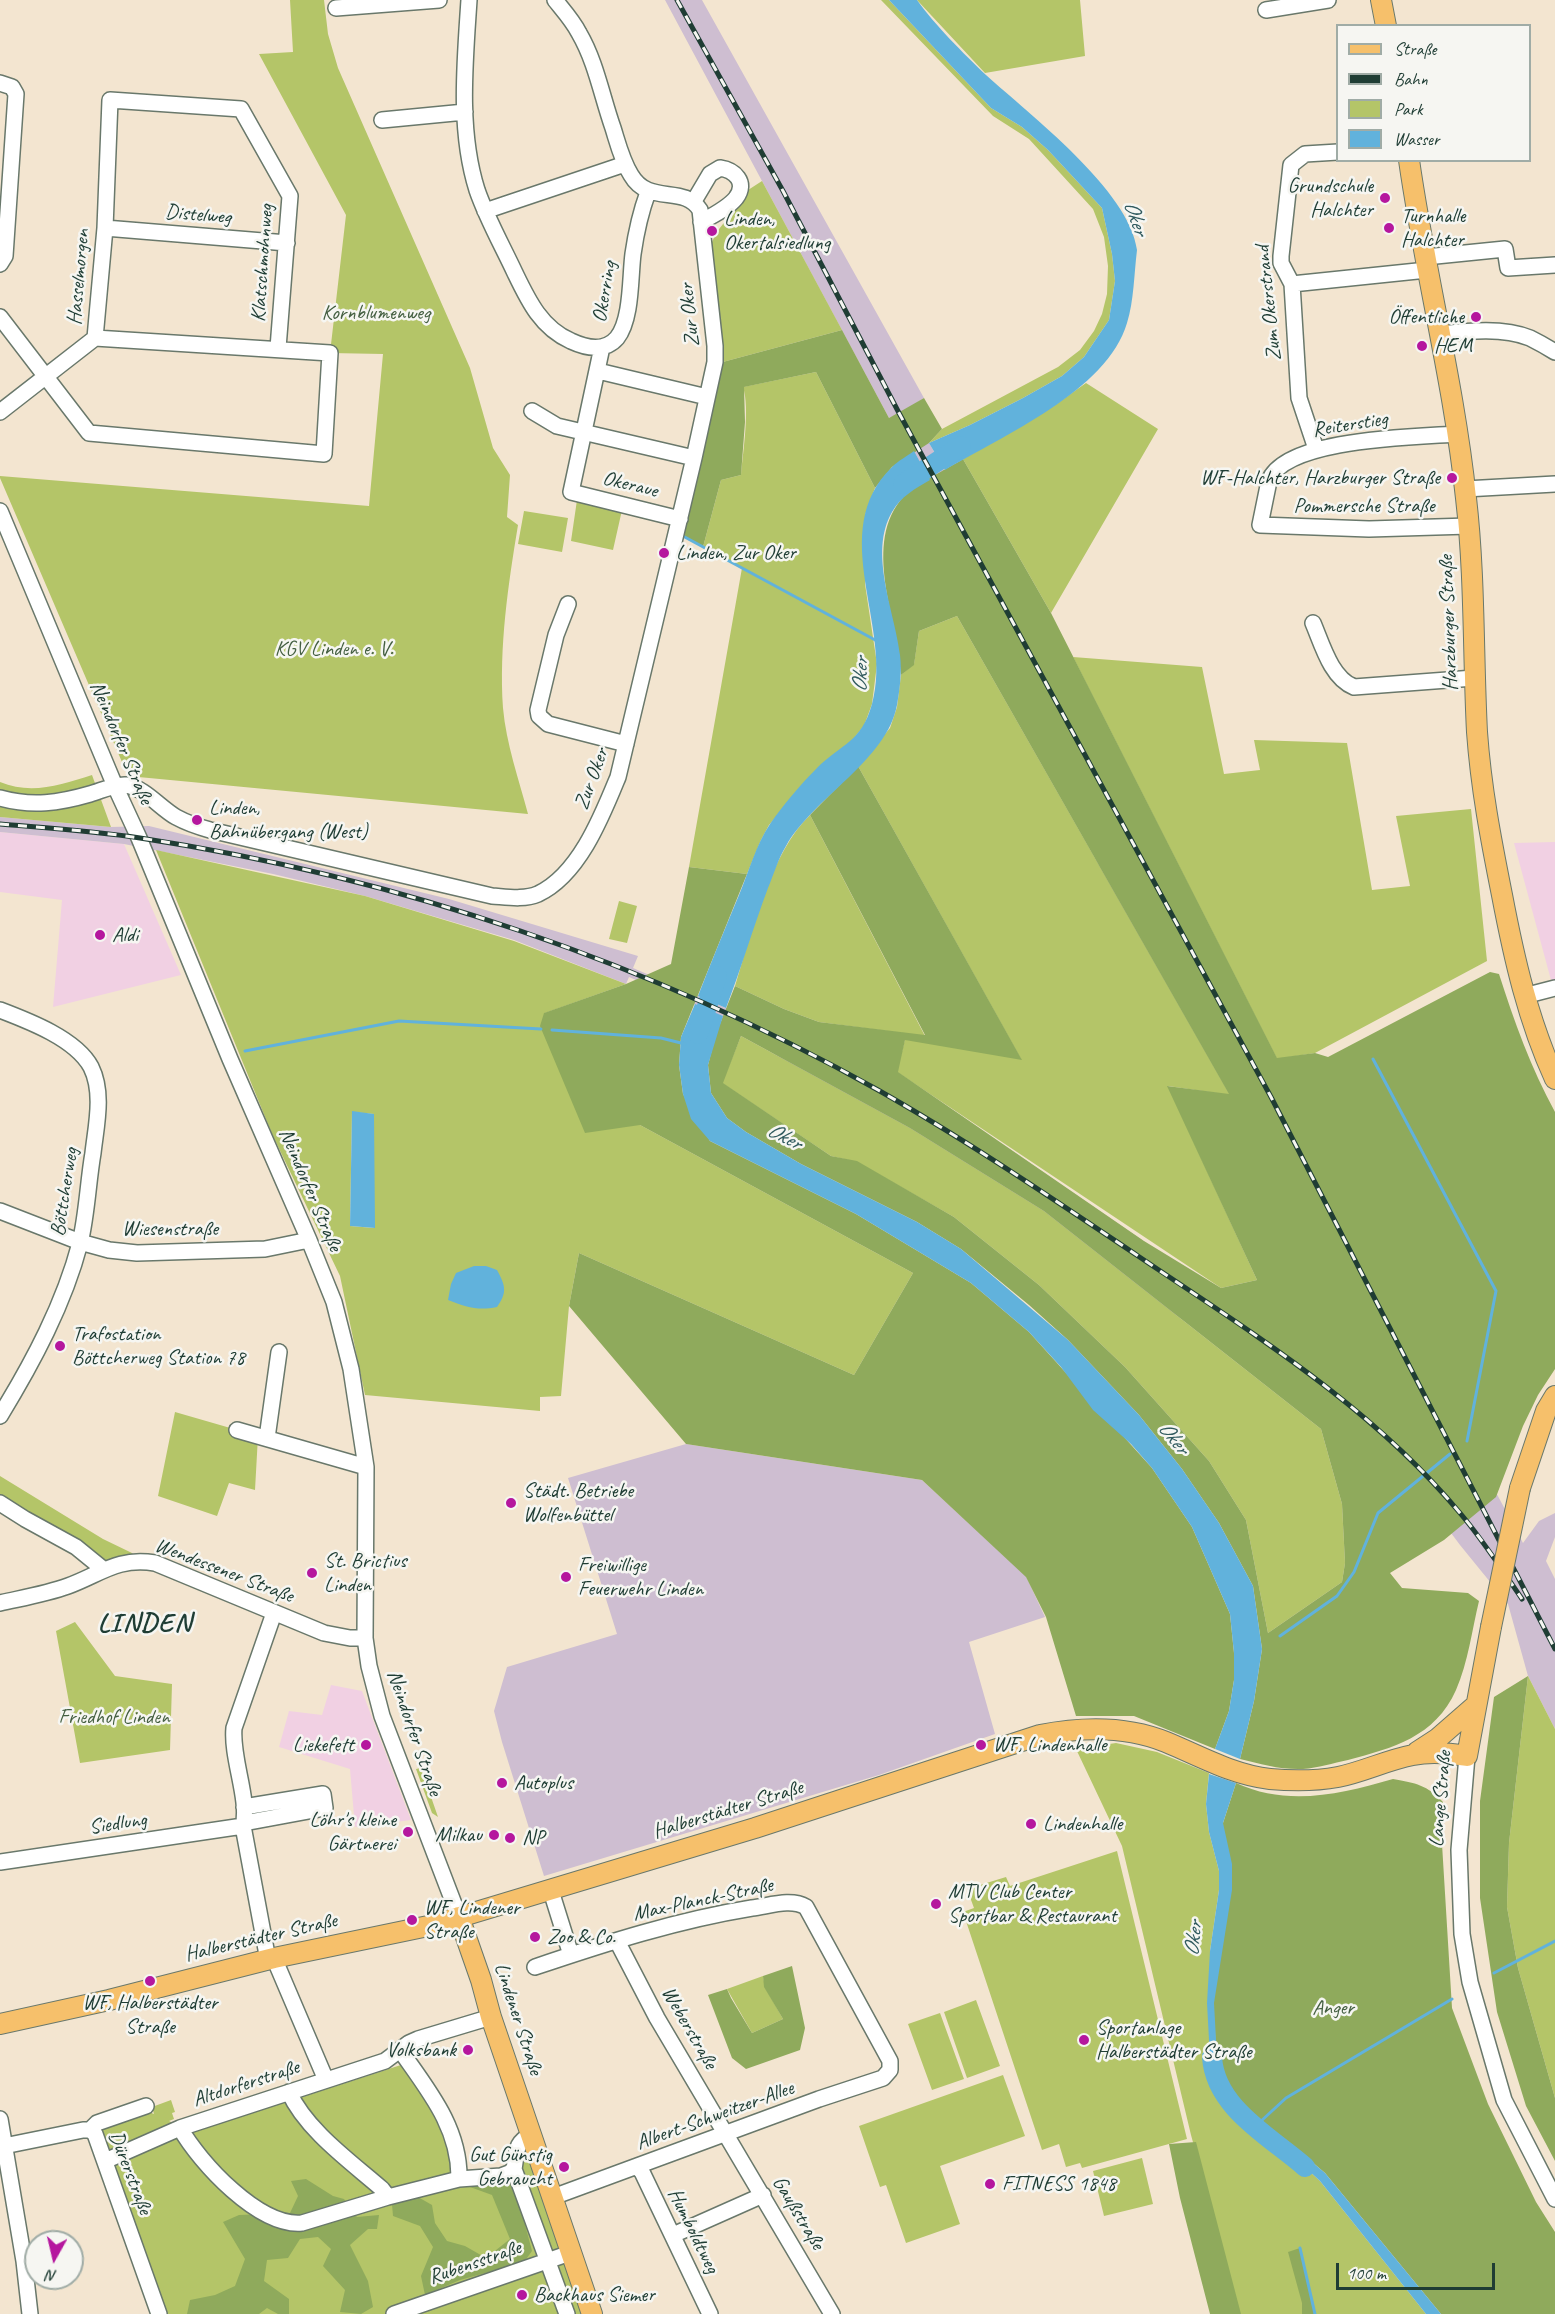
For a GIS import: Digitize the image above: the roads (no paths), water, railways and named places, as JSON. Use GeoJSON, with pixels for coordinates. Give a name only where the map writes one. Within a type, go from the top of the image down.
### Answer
{"type":"FeatureCollection","features":[{"type":"Feature","properties":{"kind":"main road"},"geometry":{"type":"LineString","coordinates":[[1382,0],[1386,24]]}},
{"type":"Feature","properties":{"kind":"main road","name":"Harzburger Straße"},"geometry":{"type":"LineString","coordinates":[[1409,162],[1458,434],[1465,489],[1469,526],[1474,678],[1484,807],[1524,996],[1538,1039],[1555,1079]]}},
{"type":"Feature","properties":{"kind":"main road","name":"Lange Straße"},"geometry":{"type":"LineString","coordinates":[[1467,1756],[1520,1488],[1546,1411],[1555,1396]]}},
{"type":"Feature","properties":{"kind":"main road"},"geometry":{"type":"LineString","coordinates":[[1412,1755],[1437,1739],[1476,1705]]}},
{"type":"Feature","properties":{"kind":"main road","name":"Halberstädter Straße"},"geometry":{"type":"LineString","coordinates":[[0,2024],[459,1917],[551,1891],[1040,1736],[1085,1728],[1140,1734],[1241,1773],[1268,1779],[1308,1781],[1339,1777],[1412,1755],[1438,1752],[1467,1756]]}},
{"type":"Feature","properties":{"kind":"main road","name":"Lindener Straße"},"geometry":{"type":"LineString","coordinates":[[459,1917],[592,2314]]}},
{"type":"Feature","properties":{"kind":"street"},"geometry":{"type":"LineString","coordinates":[[336,8],[439,0]]}},
{"type":"Feature","properties":{"kind":"street","name":"Okerring"},"geometry":{"type":"LineString","coordinates":[[469,0],[465,112],[471,166],[486,212],[537,315],[567,339],[588,347],[602,347],[615,340],[624,325],[633,251],[648,192]]}},
{"type":"Feature","properties":{"kind":"street"},"geometry":{"type":"LineString","coordinates":[[555,0],[579,33],[588,51],[631,176],[648,192],[683,197],[694,201],[710,174],[720,168],[734,172],[740,179],[740,190],[736,198],[713,216],[701,222]]}},
{"type":"Feature","properties":{"kind":"street"},"geometry":{"type":"LineString","coordinates":[[1266,10],[1328,0]]}},
{"type":"Feature","properties":{"kind":"street"},"geometry":{"type":"LineString","coordinates":[[0,83],[12,87],[16,94],[5,256],[0,264]]}},
{"type":"Feature","properties":{"kind":"street","name":"Hasselmorgen"},"geometry":{"type":"LineString","coordinates":[[0,411],[95,338],[105,228],[110,100]]}},
{"type":"Feature","properties":{"kind":"street","name":"Klatschmohnweg"},"geometry":{"type":"LineString","coordinates":[[110,100],[241,109],[290,196],[278,348]]}},
{"type":"Feature","properties":{"kind":"street"},"geometry":{"type":"LineString","coordinates":[[382,120],[465,112]]}},
{"type":"Feature","properties":{"kind":"street","name":"Zum Okerstrand"},"geometry":{"type":"LineString","coordinates":[[1316,449],[1299,398],[1292,284],[1281,263],[1281,256],[1291,165],[1305,154],[1336,152]]}},
{"type":"Feature","properties":{"kind":"street"},"geometry":{"type":"LineString","coordinates":[[486,212],[625,164]]}},
{"type":"Feature","properties":{"kind":"street","name":"Zur Oker"},"geometry":{"type":"LineString","coordinates":[[115,786],[126,785],[135,789],[175,817],[210,830],[474,893],[524,897],[537,894],[551,886],[576,860],[603,814],[618,777],[708,397],[716,346],[700,210],[694,201]]}},
{"type":"Feature","properties":{"kind":"street","name":"Distelweg"},"geometry":{"type":"LineString","coordinates":[[105,228],[287,243]]}},
{"type":"Feature","properties":{"kind":"street"},"geometry":{"type":"LineString","coordinates":[[1292,284],[1427,264],[1505,249],[1508,268],[1555,265]]}},
{"type":"Feature","properties":{"kind":"street"},"geometry":{"type":"LineString","coordinates":[[0,317],[89,433],[324,454],[330,353],[95,338]]}},
{"type":"Feature","properties":{"kind":"street"},"geometry":{"type":"LineString","coordinates":[[1440,334],[1480,331],[1511,333],[1530,338],[1555,352]]}},
{"type":"Feature","properties":{"kind":"street"},"geometry":{"type":"LineString","coordinates":[[584,432],[602,347]]}},
{"type":"Feature","properties":{"kind":"street"},"geometry":{"type":"LineString","coordinates":[[598,372],[708,397]]}},
{"type":"Feature","properties":{"kind":"street"},"geometry":{"type":"LineString","coordinates":[[532,411],[557,426],[694,458]]}},
{"type":"Feature","properties":{"kind":"street","name":"Okeraue"},"geometry":{"type":"LineString","coordinates":[[584,432],[571,492],[680,519]]}},
{"type":"Feature","properties":{"kind":"street","name":"Reiterstieg"},"geometry":{"type":"LineString","coordinates":[[1260,525],[1271,474],[1283,464],[1316,449],[1337,444],[1458,434]]}},
{"type":"Feature","properties":{"kind":"street"},"geometry":{"type":"LineString","coordinates":[[1465,489],[1555,484]]}},
{"type":"Feature","properties":{"kind":"street","name":"Neindorfer Straße"},"geometry":{"type":"LineString","coordinates":[[0,511],[334,1302],[351,1368],[366,1467],[365,1638],[369,1666],[382,1716],[459,1917]]}},
{"type":"Feature","properties":{"kind":"street","name":"Pommersche Straße"},"geometry":{"type":"LineString","coordinates":[[1260,525],[1369,529],[1469,526]]}},
{"type":"Feature","properties":{"kind":"street"},"geometry":{"type":"LineString","coordinates":[[568,604],[556,635],[538,716],[548,724],[626,744]]}},
{"type":"Feature","properties":{"kind":"street"},"geometry":{"type":"LineString","coordinates":[[1312,623],[1337,675],[1354,687],[1474,678]]}},
{"type":"Feature","properties":{"kind":"street"},"geometry":{"type":"LineString","coordinates":[[0,798],[32,805],[47,804],[66,801],[115,786]]}},
{"type":"Feature","properties":{"kind":"street"},"geometry":{"type":"LineString","coordinates":[[1524,996],[1555,988]]}},
{"type":"Feature","properties":{"kind":"street"},"geometry":{"type":"LineString","coordinates":[[0,1010],[0,1016]]}},
{"type":"Feature","properties":{"kind":"street","name":"Böttcherweg"},"geometry":{"type":"LineString","coordinates":[[0,1010],[23,1019],[69,1044],[84,1057],[94,1075],[98,1106],[80,1242],[52,1318],[23,1379],[0,1416]]}},
{"type":"Feature","properties":{"kind":"street","name":"Wiesenstraße"},"geometry":{"type":"LineString","coordinates":[[0,1212],[80,1242],[109,1250],[137,1253],[265,1249],[309,1240]]}},
{"type":"Feature","properties":{"kind":"street"},"geometry":{"type":"LineString","coordinates":[[267,1438],[279,1352]]}},
{"type":"Feature","properties":{"kind":"street"},"geometry":{"type":"LineString","coordinates":[[237,1430],[366,1467]]}},
{"type":"Feature","properties":{"kind":"street"},"geometry":{"type":"LineString","coordinates":[[0,1503],[76,1547],[103,1569]]}},
{"type":"Feature","properties":{"kind":"street","name":"Wendessener Straße"},"geometry":{"type":"LineString","coordinates":[[0,1603],[67,1586],[123,1562],[140,1561],[155,1563],[324,1633],[350,1638],[365,1638]]}},
{"type":"Feature","properties":{"kind":"street"},"geometry":{"type":"LineString","coordinates":[[274,1613],[234,1728],[233,1741],[244,1807],[244,1825],[271,1959],[326,2080]]}},
{"type":"Feature","properties":{"kind":"street","name":"Lange Straße"},"geometry":{"type":"LineString","coordinates":[[1467,1756],[1459,1850],[1462,1934],[1470,1982],[1504,2100],[1555,2199]]}},
{"type":"Feature","properties":{"kind":"street","name":"Siedlung"},"geometry":{"type":"LineString","coordinates":[[0,1862],[244,1825],[325,1808],[323,1794],[244,1807]]}},
{"type":"Feature","properties":{"kind":"street"},"geometry":{"type":"LineString","coordinates":[[551,1891],[571,1955]]}},
{"type":"Feature","properties":{"kind":"street","name":"Max-Planck-Straße"},"geometry":{"type":"LineString","coordinates":[[535,1967],[671,1924],[717,1914],[792,1902],[800,1903],[806,1907],[883,2048],[890,2061],[890,2070]]}},
{"type":"Feature","properties":{"kind":"street","name":"Weberstraße"},"geometry":{"type":"LineString","coordinates":[[617,1941],[657,2018],[726,2135]]}},
{"type":"Feature","properties":{"kind":"street","name":"Altdorferstraße"},"geometry":{"type":"LineString","coordinates":[[105,2161],[180,2128],[385,2061],[418,2038],[491,2017]]}},
{"type":"Feature","properties":{"kind":"street"},"geometry":{"type":"LineString","coordinates":[[400,2049],[442,2111],[451,2130],[456,2145],[459,2180]]}},
{"type":"Feature","properties":{"kind":"street","name":"Albert-Schweitzer-Allee"},"geometry":{"type":"LineString","coordinates":[[552,2197],[819,2099],[883,2078],[890,2070]]}},
{"type":"Feature","properties":{"kind":"street"},"geometry":{"type":"LineString","coordinates":[[289,2092],[294,2104],[311,2124],[382,2189],[388,2198]]}},
{"type":"Feature","properties":{"kind":"street"},"geometry":{"type":"LineString","coordinates":[[90,2130],[97,2123],[146,2106]]}},
{"type":"Feature","properties":{"kind":"street"},"geometry":{"type":"LineString","coordinates":[[0,2119],[24,2261],[30,2314]]}},
{"type":"Feature","properties":{"kind":"street"},"geometry":{"type":"LineString","coordinates":[[180,2128],[202,2160],[225,2182],[255,2208],[283,2222],[302,2223],[459,2180],[509,2174],[514,2169]]}},
{"type":"Feature","properties":{"kind":"street","name":"Dürerstraße"},"geometry":{"type":"LineString","coordinates":[[4,2146],[90,2130],[95,2134],[159,2314]]}},
{"type":"Feature","properties":{"kind":"street"},"geometry":{"type":"LineString","coordinates":[[531,2134],[522,2139],[518,2146],[514,2169],[567,2314]]}},
{"type":"Feature","properties":{"kind":"street","name":"Gaußstraße"},"geometry":{"type":"LineString","coordinates":[[726,2135],[832,2314]]}},
{"type":"Feature","properties":{"kind":"street","name":"Humboldtweg"},"geometry":{"type":"LineString","coordinates":[[638,2167],[710,2314]]}},
{"type":"Feature","properties":{"kind":"street"},"geometry":{"type":"LineString","coordinates":[[673,2235],[763,2195]]}},
{"type":"Feature","properties":{"kind":"street","name":"Rubensstraße"},"geometry":{"type":"LineString","coordinates":[[394,2314],[414,2311],[570,2253]]}},
{"type":"Feature","properties":{"kind":"water"},"geometry":{"type":"Polygon","coordinates":[[[889,0],[917,0],[977,67],[1075,155],[1116,203],[1130,227],[1137,250],[1127,323],[1116,347],[1098,370],[1050,409],[945,470],[929,443],[1023,398],[1062,376],[1084,357],[1109,320],[1115,281],[1112,254],[1102,208],[1048,150],[1022,127],[991,108],[889,0]]]}},
{"type":"Feature","properties":{"kind":"water"},"geometry":{"type":"Polygon","coordinates":[[[914,451],[930,480],[909,493],[896,506],[885,528],[882,546],[885,583],[901,661],[897,705],[890,725],[865,761],[813,811],[786,846],[768,888],[726,1008],[698,996],[761,841],[775,817],[804,781],[856,735],[868,717],[876,674],[875,644],[862,550],[864,521],[873,493],[892,467],[914,451]]]}},
{"type":"Feature","properties":{"kind":"water"},"geometry":{"type":"Polygon","coordinates":[[[695,1004],[723,1016],[708,1065],[711,1093],[727,1118],[746,1132],[801,1164],[917,1222],[961,1249],[1068,1340],[1139,1415],[1182,1469],[1219,1523],[1253,1586],[1262,1649],[1254,1701],[1240,1759],[1215,1749],[1229,1711],[1234,1680],[1230,1614],[1192,1527],[1152,1468],[1131,1444],[1093,1410],[1061,1367],[1029,1332],[971,1283],[856,1214],[710,1141],[691,1119],[683,1094],[679,1065],[681,1037],[695,1004]]]}},
{"type":"Feature","properties":{"kind":"water"},"geometry":{"type":"Polygon","coordinates":[[[352,1111],[374,1114],[375,1228],[350,1226],[352,1111]]]}},
{"type":"Feature","properties":{"kind":"water"},"geometry":{"type":"Polygon","coordinates":[[[474,1266],[486,1266],[497,1270],[502,1280],[504,1293],[497,1307],[472,1308],[448,1300],[456,1273],[474,1266]]]}},
{"type":"Feature","properties":{"kind":"water"},"geometry":{"type":"Polygon","coordinates":[[[1209,1774],[1236,1783],[1223,1823],[1232,1864],[1232,1890],[1214,2003],[1217,2058],[1224,2079],[1239,2101],[1260,2122],[1291,2144],[1325,2173],[1441,2314],[1426,2314],[1320,2181],[1284,2148],[1252,2125],[1217,2079],[1210,2058],[1207,2003],[1210,1951],[1219,1890],[1219,1871],[1209,1832],[1206,1804],[1209,1774]]]}},
{"type":"Feature","properties":{"kind":"waterway","name":"Oker"},"geometry":{"type":"LineString","coordinates":[[903,484],[961,446]]}},
{"type":"Feature","properties":{"kind":"waterway"},"geometry":{"type":"LineString","coordinates":[[681,535],[877,641]]}},
{"type":"Feature","properties":{"kind":"waterway","name":"Oker"},"geometry":{"type":"LineString","coordinates":[[698,1034],[717,976]]}},
{"type":"Feature","properties":{"kind":"waterway"},"geometry":{"type":"LineString","coordinates":[[245,1051],[399,1021],[541,1029]]}},
{"type":"Feature","properties":{"kind":"waterway"},"geometry":{"type":"LineString","coordinates":[[552,1030],[661,1038],[685,1044]]}},
{"type":"Feature","properties":{"kind":"waterway"},"geometry":{"type":"LineString","coordinates":[[1373,1059],[1496,1291],[1467,1441]]}},
{"type":"Feature","properties":{"kind":"waterway"},"geometry":{"type":"LineString","coordinates":[[1280,1636],[1337,1596],[1354,1572],[1378,1513],[1450,1454]]}},
{"type":"Feature","properties":{"kind":"waterway"},"geometry":{"type":"LineString","coordinates":[[1494,1973],[1555,1941]]}},
{"type":"Feature","properties":{"kind":"waterway"},"geometry":{"type":"LineString","coordinates":[[1256,2129],[1260,2122],[1286,2098],[1452,1999]]}},
{"type":"Feature","properties":{"kind":"waterway","name":"Oker"},"geometry":{"type":"LineString","coordinates":[[1212,2057],[1215,2075],[1234,2106],[1247,2120],[1305,2167]]}},
{"type":"Feature","properties":{"kind":"waterway"},"geometry":{"type":"LineString","coordinates":[[1300,2248],[1315,2314]]}},
{"type":"Feature","properties":{"kind":"railway"},"geometry":{"type":"LineString","coordinates":[[677,0],[783,191],[899,413],[1271,1097],[1555,1649]]}},
{"type":"Feature","properties":{"kind":"railway"},"geometry":{"type":"LineString","coordinates":[[0,824],[140,838],[236,855],[332,876],[427,901],[521,931],[613,965],[792,1044],[912,1109],[977,1150],[1224,1314],[1308,1373],[1349,1405],[1425,1474],[1468,1523],[1522,1599]]}},
{"type":"Feature","properties":{"kind":"place","name":"Grundschule Halchter"},"geometry":{"type":"Point","coordinates":[1385,198]}},
{"type":"Feature","properties":{"kind":"place","name":"Turnhalle Halchter"},"geometry":{"type":"Point","coordinates":[1389,228]}},
{"type":"Feature","properties":{"kind":"place","name":"Linden, Okertalsiedlung"},"geometry":{"type":"Point","coordinates":[712,231]}},
{"type":"Feature","properties":{"kind":"place","name":"Öffentliche"},"geometry":{"type":"Point","coordinates":[1476,317]}},
{"type":"Feature","properties":{"kind":"place","name":"HEM"},"geometry":{"type":"Point","coordinates":[1422,346]}},
{"type":"Feature","properties":{"kind":"place","name":"WF-Halchter, Harzburger Straße"},"geometry":{"type":"Point","coordinates":[1452,478]}},
{"type":"Feature","properties":{"kind":"place","name":"Linden, Zur Oker"},"geometry":{"type":"Point","coordinates":[664,553]}},
{"type":"Feature","properties":{"kind":"place","name":"Linden, Bahnübergang (West)"},"geometry":{"type":"Point","coordinates":[197,820]}},
{"type":"Feature","properties":{"kind":"place","name":"Aldi"},"geometry":{"type":"Point","coordinates":[100,935]}},
{"type":"Feature","properties":{"kind":"place","name":"Trafostation Böttcherweg Station 78"},"geometry":{"type":"Point","coordinates":[60,1346]}},
{"type":"Feature","properties":{"kind":"place","name":"Städt. Betriebe Wolfenbüttel"},"geometry":{"type":"Point","coordinates":[511,1503]}},
{"type":"Feature","properties":{"kind":"place","name":"St. Brictius Linden"},"geometry":{"type":"Point","coordinates":[312,1573]}},
{"type":"Feature","properties":{"kind":"place","name":"Freiwillige Feuerwehr Linden"},"geometry":{"type":"Point","coordinates":[566,1577]}},
{"type":"Feature","properties":{"kind":"place","name":"Liekefett"},"geometry":{"type":"Point","coordinates":[366,1745]}},
{"type":"Feature","properties":{"kind":"place","name":"WF, Lindenhalle"},"geometry":{"type":"Point","coordinates":[981,1745]}},
{"type":"Feature","properties":{"kind":"place","name":"Autoplus"},"geometry":{"type":"Point","coordinates":[502,1783]}},
{"type":"Feature","properties":{"kind":"place","name":"Lindenhalle"},"geometry":{"type":"Point","coordinates":[1031,1824]}},
{"type":"Feature","properties":{"kind":"place","name":"Löhr's kleine Gärtnerei"},"geometry":{"type":"Point","coordinates":[408,1832]}},
{"type":"Feature","properties":{"kind":"place","name":"Milkau"},"geometry":{"type":"Point","coordinates":[494,1835]}},
{"type":"Feature","properties":{"kind":"place","name":"NP"},"geometry":{"type":"Point","coordinates":[510,1838]}},
{"type":"Feature","properties":{"kind":"place","name":"MTV Club Center Sportbar & Restaurant"},"geometry":{"type":"Point","coordinates":[936,1904]}},
{"type":"Feature","properties":{"kind":"place","name":"WF, Lindener Straße"},"geometry":{"type":"Point","coordinates":[412,1920]}},
{"type":"Feature","properties":{"kind":"place","name":"Zoo & Co."},"geometry":{"type":"Point","coordinates":[535,1937]}},
{"type":"Feature","properties":{"kind":"place","name":"WF, Halberstädter Straße"},"geometry":{"type":"Point","coordinates":[150,1981]}},
{"type":"Feature","properties":{"kind":"place","name":"Sportanlage Halberstädter Straße"},"geometry":{"type":"Point","coordinates":[1084,2040]}},
{"type":"Feature","properties":{"kind":"place","name":"Volksbank"},"geometry":{"type":"Point","coordinates":[468,2050]}},
{"type":"Feature","properties":{"kind":"place","name":"Gut Günstig Gebraucht"},"geometry":{"type":"Point","coordinates":[564,2167]}},
{"type":"Feature","properties":{"kind":"place","name":"FITNESS 1848"},"geometry":{"type":"Point","coordinates":[990,2184]}},
{"type":"Feature","properties":{"kind":"place","name":"Backhaus Siemer"},"geometry":{"type":"Point","coordinates":[522,2295]}},
{"type":"Feature","properties":{"kind":"district","name":"LINDEN"},"geometry":{"type":"Point","coordinates":[145,1624]}},
{"type":"Feature","properties":{"kind":"park label","name":"Kornblumenweg"},"geometry":{"type":"Point","coordinates":[376,313]}},
{"type":"Feature","properties":{"kind":"park label","name":"KGV Linden e. V."},"geometry":{"type":"Point","coordinates":[334,649]}},
{"type":"Feature","properties":{"kind":"park label","name":"Friedhof Linden"},"geometry":{"type":"Point","coordinates":[114,1717]}},
{"type":"Feature","properties":{"kind":"park label","name":"Anger"},"geometry":{"type":"Point","coordinates":[1333,2008]}}]}
